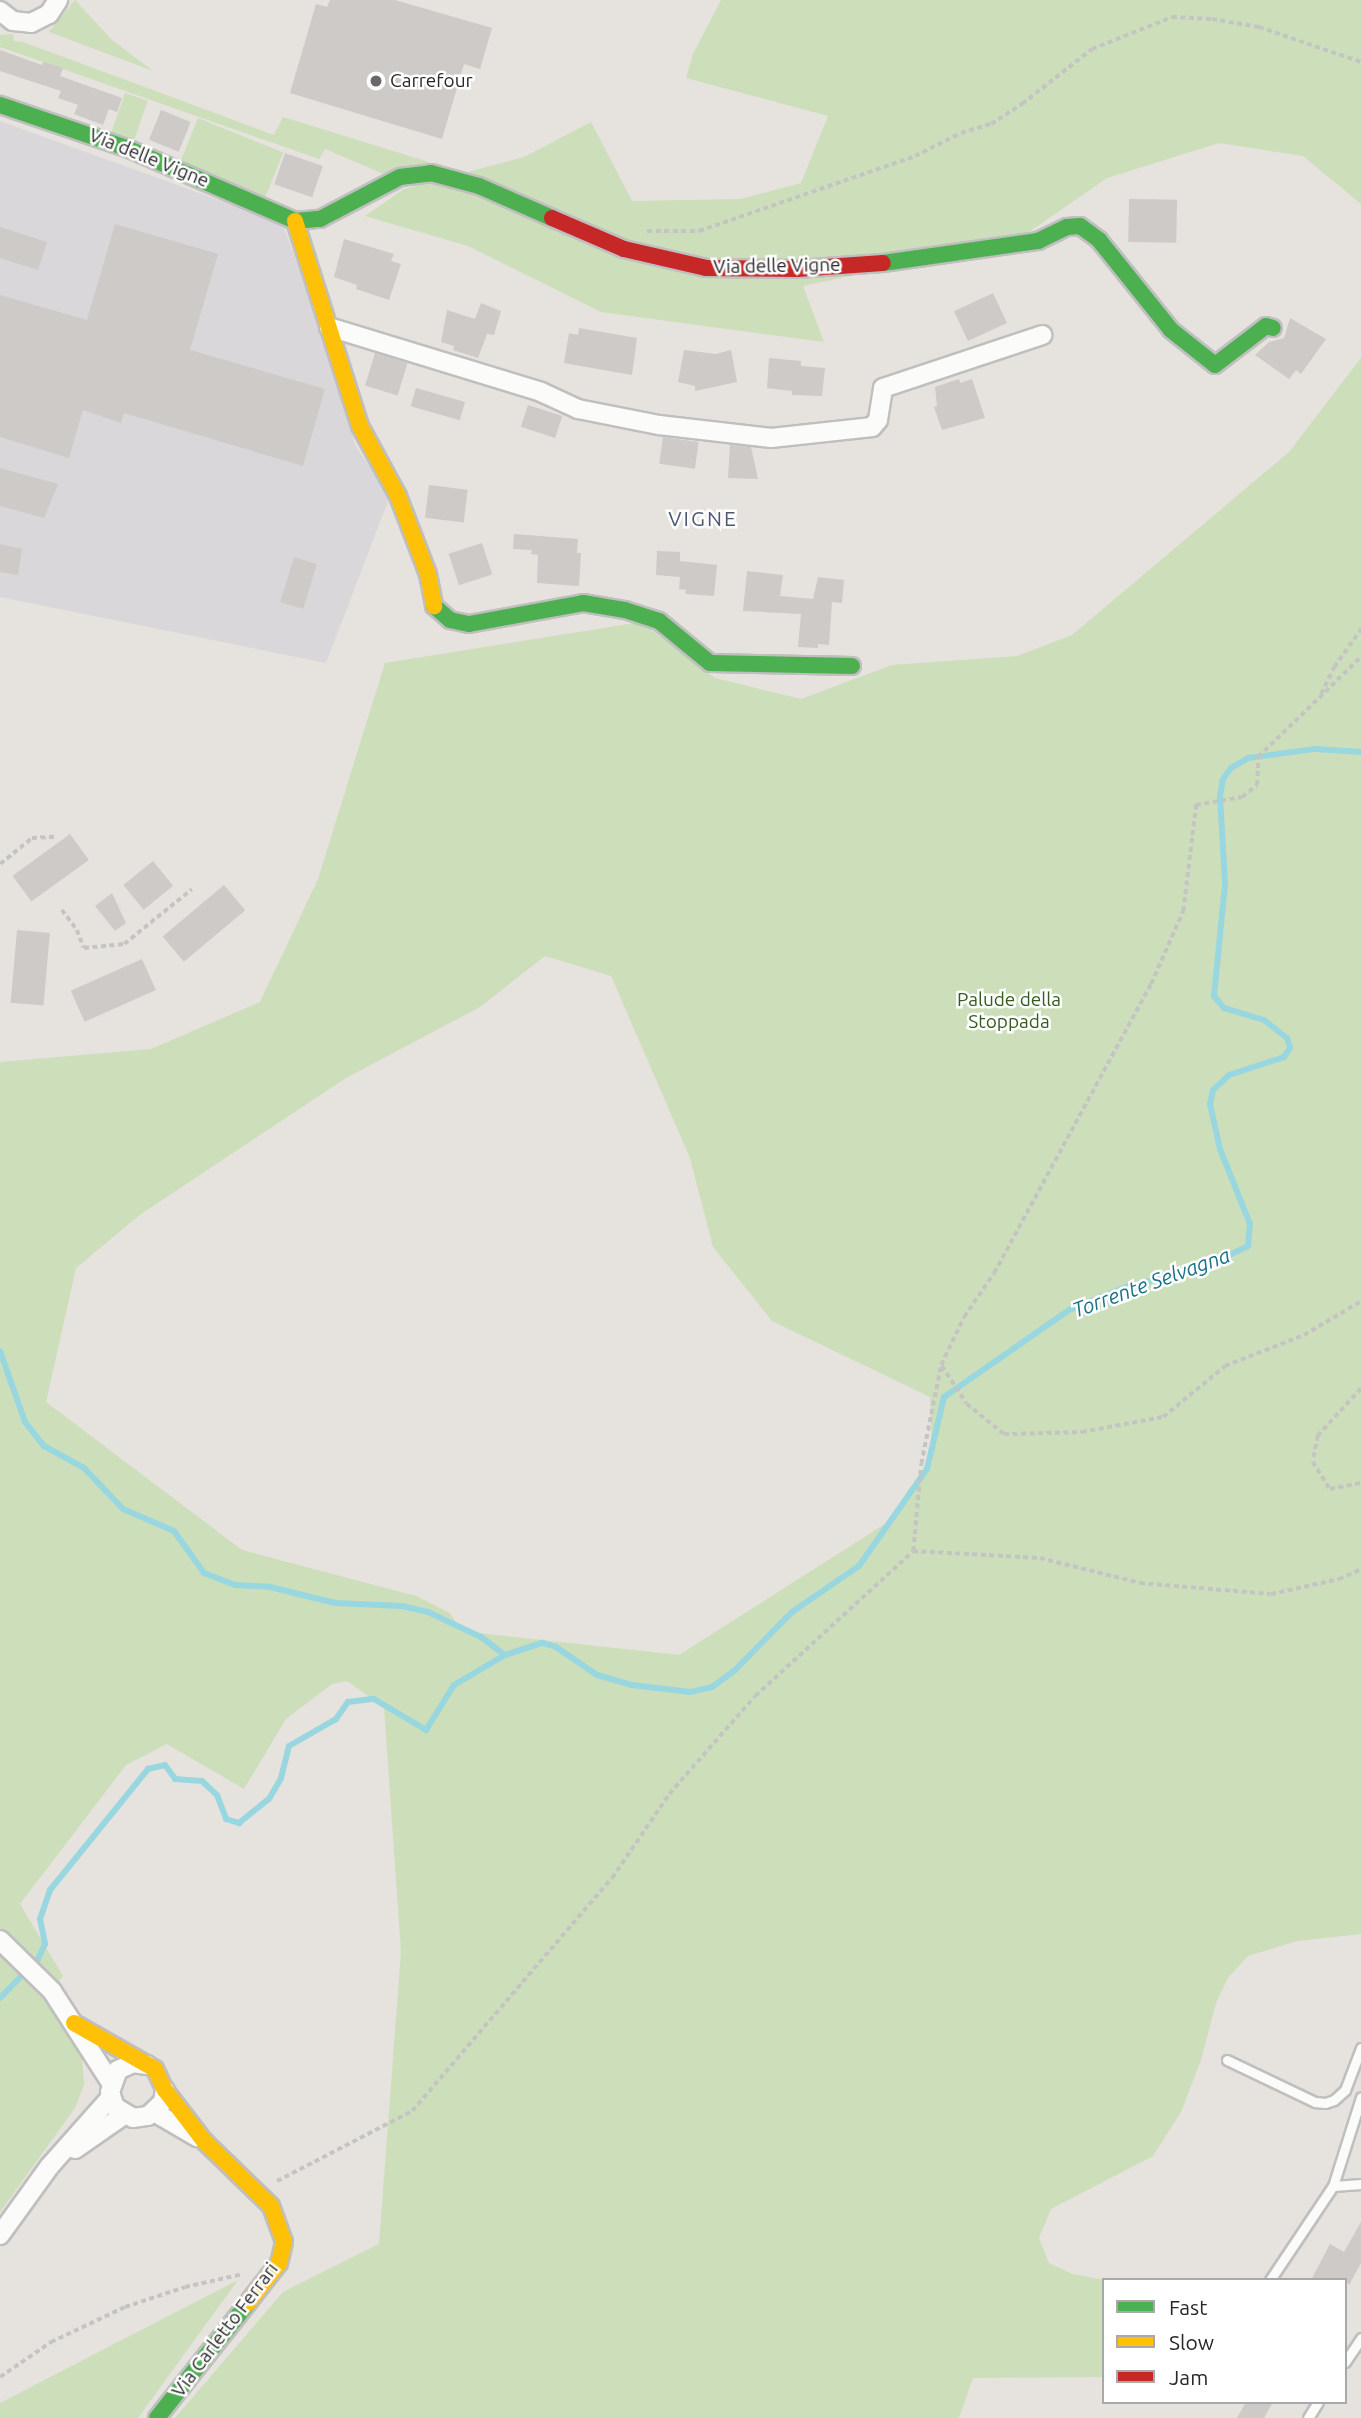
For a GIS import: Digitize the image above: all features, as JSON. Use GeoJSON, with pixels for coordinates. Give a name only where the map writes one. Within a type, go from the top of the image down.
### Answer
{"type":"FeatureCollection","features":[{"type":"Feature","properties":{"kind":"street"},"geometry":{"type":"LineString","coordinates":[[2,16],[21,23],[41,20],[49,14],[58,0]]}},
{"type":"Feature","properties":{"kind":"street","name":"Via delle Vigne"},"geometry":{"type":"LineString","coordinates":[[0,105],[129,149],[295,221],[320,219],[400,177],[431,173],[479,186],[624,249],[706,268],[797,269],[901,262],[1038,241],[1067,227],[1080,226],[1099,240],[1171,330],[1215,365],[1266,326],[1273,328]]}},
{"type":"Feature","properties":{"kind":"street"},"geometry":{"type":"LineString","coordinates":[[295,221],[360,426],[398,496],[428,573],[435,608],[450,620],[468,624],[583,603],[659,621],[710,663],[852,666]]}},
{"type":"Feature","properties":{"kind":"street"},"geometry":{"type":"LineString","coordinates":[[329,327],[541,392],[578,409],[659,425],[771,438],[872,427],[878,420],[883,388],[1042,335]]}},
{"type":"Feature","properties":{"kind":"street","name":"Via Carletto Ferrari"},"geometry":{"type":"LineString","coordinates":[[0,1940],[52,1991],[74,2023],[124,2115]]}},
{"type":"Feature","properties":{"kind":"street","name":"Via Carletto Ferrari"},"geometry":{"type":"LineString","coordinates":[[74,2023],[150,2066],[161,2076],[165,2090],[204,2141],[271,2206],[284,2242],[279,2263],[273,2272],[157,2418]]}},
{"type":"Feature","properties":{"kind":"street"},"geometry":{"type":"LineString","coordinates":[[0,2235],[49,2167],[111,2090],[124,2066],[141,2063],[150,2066]]}},
{"type":"Feature","properties":{"kind":"street"},"geometry":{"type":"LineString","coordinates":[[49,2167],[124,2115],[139,2118],[155,2112],[163,2102],[165,2090]]}},
{"type":"Feature","properties":{"kind":"street","name":"Via Carletto Ferrari"},"geometry":{"type":"LineString","coordinates":[[155,2112],[204,2141]]}},
{"type":"Feature","properties":{"kind":"lane"},"geometry":{"type":"LineString","coordinates":[[1227,2060],[1315,2102],[1325,2103],[1334,2100],[1345,2090],[1361,2048]]}},
{"type":"Feature","properties":{"kind":"lane"},"geometry":{"type":"LineString","coordinates":[[1271,2278],[1334,2186],[1361,2098]]}},
{"type":"Feature","properties":{"kind":"lane"},"geometry":{"type":"LineString","coordinates":[[1334,2186],[1361,2184]]}},
{"type":"Feature","properties":{"kind":"lane"},"geometry":{"type":"LineString","coordinates":[[1347,2359],[1361,2338]]}},
{"type":"Feature","properties":{"kind":"path"},"geometry":{"type":"LineString","coordinates":[[634,231],[699,231],[915,156],[961,133],[991,124],[1022,104],[1092,49],[1172,17],[1212,19],[1259,27],[1361,62]]}},
{"type":"Feature","properties":{"kind":"path"},"geometry":{"type":"LineString","coordinates":[[1320,696],[1334,667],[1361,629]]}},
{"type":"Feature","properties":{"kind":"path"},"geometry":{"type":"LineString","coordinates":[[257,2192],[412,2111],[612,1878],[669,1794],[755,1696],[913,1551],[921,1464],[941,1365],[964,1317],[994,1273],[1151,984],[1183,911],[1196,805],[1242,797],[1257,785],[1258,757],[1361,657]]}},
{"type":"Feature","properties":{"kind":"path"},"geometry":{"type":"LineString","coordinates":[[0,864],[32,838],[54,837]]}},
{"type":"Feature","properties":{"kind":"path"},"geometry":{"type":"LineString","coordinates":[[62,910],[77,930],[84,948],[124,944],[192,889]]}},
{"type":"Feature","properties":{"kind":"path"},"geometry":{"type":"LineString","coordinates":[[941,1365],[967,1404],[1004,1434],[1082,1432],[1163,1417],[1225,1366],[1304,1335],[1361,1301]]}},
{"type":"Feature","properties":{"kind":"path"},"geometry":{"type":"LineString","coordinates":[[1361,1389],[1318,1436],[1313,1462],[1330,1489],[1361,1483]]}},
{"type":"Feature","properties":{"kind":"path"},"geometry":{"type":"LineString","coordinates":[[913,1551],[1040,1558],[1140,1583],[1271,1594],[1339,1578],[1361,1569]]}},
{"type":"Feature","properties":{"kind":"path"},"geometry":{"type":"LineString","coordinates":[[0,2377],[51,2343],[125,2307],[185,2287],[242,2274],[273,2272]]}},
{"type":"Feature","properties":{"kind":"shaded area"},"geometry":{"type":"Polygon","coordinates":[[[0,121],[282,223],[337,367],[355,445],[390,496],[326,663],[0,597],[0,121]]]}},
{"type":"Feature","properties":{"kind":"green space"},"geometry":{"type":"Polygon","coordinates":[[[75,0],[112,40],[153,71],[49,32],[75,0]]]}},
{"type":"Feature","properties":{"kind":"green space"},"geometry":{"type":"Polygon","coordinates":[[[721,0],[1361,0],[1361,204],[1303,156],[1219,143],[1107,178],[1016,241],[803,286],[824,342],[601,312],[468,246],[365,216],[404,189],[524,157],[591,122],[632,201],[741,199],[801,183],[828,116],[686,78],[693,54],[721,0]]]}},
{"type":"Feature","properties":{"kind":"green space"},"geometry":{"type":"Polygon","coordinates":[[[13,34],[14,41],[23,42],[274,135],[283,117],[429,162],[391,177],[325,149],[319,159],[0,47],[0,35],[13,34]]]}},
{"type":"Feature","properties":{"kind":"green space"},"geometry":{"type":"Polygon","coordinates":[[[125,93],[148,101],[133,143],[110,136],[125,93]]]}},
{"type":"Feature","properties":{"kind":"green space"},"geometry":{"type":"Polygon","coordinates":[[[198,118],[283,152],[265,198],[180,163],[198,118]]]}},
{"type":"Feature","properties":{"kind":"green space","name":"Palude della Stoppada"},"geometry":{"type":"Polygon","coordinates":[[[1361,358],[1361,1934],[1297,1941],[1248,1956],[1228,1978],[1216,2003],[1201,2060],[1181,2112],[1153,2156],[1051,2209],[1039,2238],[1049,2263],[1072,2274],[1102,2280],[1102,2377],[973,2378],[959,2418],[175,2418],[283,2292],[379,2244],[401,1952],[384,1707],[347,1681],[332,1684],[286,1719],[244,1789],[167,1744],[126,1765],[20,1904],[63,1976],[45,2000],[69,2027],[82,2057],[84,2085],[75,2108],[0,2212],[0,1062],[151,1049],[260,1002],[318,879],[385,663],[641,622],[715,678],[801,699],[892,665],[1017,656],[1072,635],[1289,452],[1361,358]],[[545,956],[480,1007],[346,1078],[141,1214],[76,1268],[46,1402],[242,1550],[416,1596],[450,1613],[461,1631],[679,1655],[888,1522],[932,1463],[930,1397],[772,1321],[713,1247],[690,1158],[611,976],[545,956]]]}},
{"type":"Feature","properties":{"kind":"green space"},"geometry":{"type":"Polygon","coordinates":[[[238,2280],[138,2418],[0,2418],[0,2403],[238,2280]]]}},
{"type":"Feature","properties":{"kind":"building","name":"Carrefour"},"geometry":{"type":"Polygon","coordinates":[[[330,0],[395,0],[492,28],[480,69],[464,64],[442,139],[290,93],[316,4],[327,7],[330,0]]]}},
{"type":"Feature","properties":{"kind":"building"},"geometry":{"type":"Polygon","coordinates":[[[0,50],[42,65],[43,62],[63,68],[60,76],[122,98],[117,112],[109,109],[103,125],[74,114],[78,105],[58,98],[61,91],[0,71],[0,50]]]}},
{"type":"Feature","properties":{"kind":"building"},"geometry":{"type":"Polygon","coordinates":[[[161,110],[191,122],[179,152],[149,140],[161,110]]]}},
{"type":"Feature","properties":{"kind":"building"},"geometry":{"type":"Polygon","coordinates":[[[285,153],[323,166],[312,197],[274,184],[285,153]]]}},
{"type":"Feature","properties":{"kind":"building"},"geometry":{"type":"Polygon","coordinates":[[[1129,199],[1177,200],[1176,243],[1128,242],[1129,199]]]}},
{"type":"Feature","properties":{"kind":"building"},"geometry":{"type":"Polygon","coordinates":[[[115,224],[218,254],[190,350],[325,389],[303,466],[124,413],[121,423],[83,410],[69,458],[0,437],[0,295],[87,320],[115,224]]]}},
{"type":"Feature","properties":{"kind":"building"},"geometry":{"type":"Polygon","coordinates":[[[0,227],[47,242],[38,270],[0,258],[0,227]]]}},
{"type":"Feature","properties":{"kind":"building"},"geometry":{"type":"Polygon","coordinates":[[[344,239],[394,254],[391,261],[401,264],[389,300],[356,289],[357,285],[334,277],[344,239]]]}},
{"type":"Feature","properties":{"kind":"building"},"geometry":{"type":"Polygon","coordinates":[[[993,293],[1007,323],[968,341],[954,311],[993,293]]]}},
{"type":"Feature","properties":{"kind":"building"},"geometry":{"type":"Polygon","coordinates":[[[481,303],[501,311],[494,335],[487,334],[478,358],[453,350],[454,346],[441,342],[447,310],[475,319],[481,303]]]}},
{"type":"Feature","properties":{"kind":"building"},"geometry":{"type":"Polygon","coordinates":[[[1290,318],[1326,339],[1301,374],[1296,370],[1289,379],[1255,355],[1269,342],[1284,338],[1290,318]]]}},
{"type":"Feature","properties":{"kind":"building"},"geometry":{"type":"Polygon","coordinates":[[[579,328],[637,338],[632,375],[564,363],[569,333],[578,335],[579,328]]]}},
{"type":"Feature","properties":{"kind":"building"},"geometry":{"type":"Polygon","coordinates":[[[684,350],[716,354],[731,350],[737,382],[695,391],[695,386],[678,382],[684,350]]]}},
{"type":"Feature","properties":{"kind":"building"},"geometry":{"type":"Polygon","coordinates":[[[375,353],[408,363],[398,395],[365,386],[375,353]]]}},
{"type":"Feature","properties":{"kind":"building"},"geometry":{"type":"Polygon","coordinates":[[[769,358],[801,361],[801,366],[825,368],[822,396],[792,395],[792,391],[767,388],[769,358]]]}},
{"type":"Feature","properties":{"kind":"building"},"geometry":{"type":"Polygon","coordinates":[[[959,379],[960,383],[972,379],[985,418],[942,430],[934,407],[937,406],[935,387],[959,379]]]}},
{"type":"Feature","properties":{"kind":"building"},"geometry":{"type":"Polygon","coordinates":[[[416,388],[465,402],[460,420],[411,406],[416,388]]]}},
{"type":"Feature","properties":{"kind":"building"},"geometry":{"type":"Polygon","coordinates":[[[528,405],[562,416],[555,438],[521,427],[528,405]]]}},
{"type":"Feature","properties":{"kind":"building"},"geometry":{"type":"Polygon","coordinates":[[[663,437],[699,442],[695,469],[659,464],[663,437]]]}},
{"type":"Feature","properties":{"kind":"building"},"geometry":{"type":"Polygon","coordinates":[[[730,445],[751,447],[758,479],[728,478],[730,445]]]}},
{"type":"Feature","properties":{"kind":"building"},"geometry":{"type":"Polygon","coordinates":[[[0,468],[58,484],[44,518],[0,506],[0,468]]]}},
{"type":"Feature","properties":{"kind":"building"},"geometry":{"type":"Polygon","coordinates":[[[429,485],[468,490],[464,523],[425,518],[429,485]]]}},
{"type":"Feature","properties":{"kind":"building"},"geometry":{"type":"Polygon","coordinates":[[[514,534],[578,539],[577,553],[581,553],[579,586],[537,583],[538,555],[531,554],[532,550],[513,549],[514,534]]]}},
{"type":"Feature","properties":{"kind":"building"},"geometry":{"type":"Polygon","coordinates":[[[482,543],[492,574],[459,585],[449,554],[482,543]]]}},
{"type":"Feature","properties":{"kind":"building"},"geometry":{"type":"Polygon","coordinates":[[[0,544],[22,549],[18,575],[0,572],[0,544]]]}},
{"type":"Feature","properties":{"kind":"building"},"geometry":{"type":"Polygon","coordinates":[[[657,551],[680,552],[680,561],[717,565],[714,596],[685,594],[686,590],[679,589],[680,577],[656,575],[657,551]]]}},
{"type":"Feature","properties":{"kind":"building"},"geometry":{"type":"Polygon","coordinates":[[[294,557],[317,564],[303,609],[280,602],[294,557]]]}},
{"type":"Feature","properties":{"kind":"building"},"geometry":{"type":"Polygon","coordinates":[[[747,571],[783,575],[780,596],[813,599],[818,577],[844,580],[842,603],[832,602],[829,645],[818,644],[818,648],[798,647],[801,614],[743,611],[747,571]]]}},
{"type":"Feature","properties":{"kind":"building"},"geometry":{"type":"Polygon","coordinates":[[[70,834],[89,860],[31,902],[13,876],[70,834]]]}},
{"type":"Feature","properties":{"kind":"building"},"geometry":{"type":"Polygon","coordinates":[[[153,861],[173,886],[144,910],[123,885],[153,861]]]}},
{"type":"Feature","properties":{"kind":"building"},"geometry":{"type":"Polygon","coordinates":[[[224,885],[245,910],[184,962],[163,936],[224,885]]]}},
{"type":"Feature","properties":{"kind":"building"},"geometry":{"type":"Polygon","coordinates":[[[112,893],[126,923],[115,931],[95,906],[112,893]]]}},
{"type":"Feature","properties":{"kind":"building"},"geometry":{"type":"Polygon","coordinates":[[[17,930],[50,933],[44,1006],[11,1003],[17,930]]]}},
{"type":"Feature","properties":{"kind":"building"},"geometry":{"type":"Polygon","coordinates":[[[142,959],[156,990],[85,1022],[71,991],[142,959]]]}},
{"type":"Feature","properties":{"kind":"building"},"geometry":{"type":"Polygon","coordinates":[[[1361,2222],[1361,2263],[1349,2285],[1347,2278],[1312,2278],[1330,2244],[1344,2252],[1361,2222]]]}},
{"type":"Feature","properties":{"kind":"building"},"geometry":{"type":"Polygon","coordinates":[[[1245,2404],[1272,2404],[1264,2418],[1237,2418],[1245,2404]]]}},
{"type":"Feature","properties":{"kind":"waterway","name":"Torrente Selvagna"},"geometry":{"type":"LineString","coordinates":[[0,1998],[38,1959],[45,1944],[40,1919],[50,1890],[148,1769],[165,1765],[175,1779],[202,1781],[217,1795],[226,1819],[239,1823],[269,1799],[281,1778],[289,1746],[336,1719],[348,1702],[374,1699],[426,1730],[454,1685],[505,1655],[543,1643],[556,1647],[597,1675],[632,1685],[690,1692],[712,1687],[733,1672],[792,1612],[859,1566],[927,1469],[944,1397],[1069,1310],[1129,1286],[1203,1268],[1248,1246],[1250,1224],[1220,1149],[1210,1104],[1213,1090],[1229,1075],[1284,1057],[1290,1048],[1287,1038],[1264,1020],[1224,1008],[1214,996],[1225,883],[1220,797],[1223,779],[1231,768],[1248,758],[1315,749],[1361,752]]}},
{"type":"Feature","properties":{"kind":"waterway"},"geometry":{"type":"LineString","coordinates":[[0,1351],[25,1422],[44,1446],[84,1468],[123,1509],[174,1531],[204,1573],[236,1585],[270,1587],[335,1603],[402,1606],[428,1612],[481,1637],[505,1655]]}},
{"type":"Feature","properties":{"kind":"traffic: fast"},"geometry":{"type":"LineString","coordinates":[[0,105],[129,149],[295,221],[320,219],[400,177],[431,173],[479,186],[552,218]]}},
{"type":"Feature","properties":{"kind":"traffic: fast"},"geometry":{"type":"LineString","coordinates":[[883,263],[1038,241],[1067,227],[1080,226],[1099,240],[1171,330],[1215,365],[1266,326],[1273,328]]}},
{"type":"Feature","properties":{"kind":"traffic: fast"},"geometry":{"type":"LineString","coordinates":[[434,606],[450,620],[469,624],[583,603],[625,610],[659,621],[710,663],[852,666]]}},
{"type":"Feature","properties":{"kind":"traffic: fast"},"geometry":{"type":"LineString","coordinates":[[157,2418],[247,2304]]}},
{"type":"Feature","properties":{"kind":"traffic: slow"},"geometry":{"type":"LineString","coordinates":[[295,221],[360,426],[398,496],[428,574],[434,606]]}},
{"type":"Feature","properties":{"kind":"traffic: slow"},"geometry":{"type":"LineString","coordinates":[[74,2023],[155,2069],[165,2090],[204,2141],[271,2206],[284,2242],[279,2263],[247,2304]]}},
{"type":"Feature","properties":{"kind":"traffic: jam"},"geometry":{"type":"LineString","coordinates":[[552,218],[624,249],[706,268],[797,269],[883,263]]}},
{"type":"Feature","properties":{"kind":"place","name":"Carrefour"},"geometry":{"type":"Point","coordinates":[376,81]}},
{"type":"Feature","properties":{"kind":"district","name":"VIGNE"},"geometry":{"type":"Point","coordinates":[703,518]}}]}
